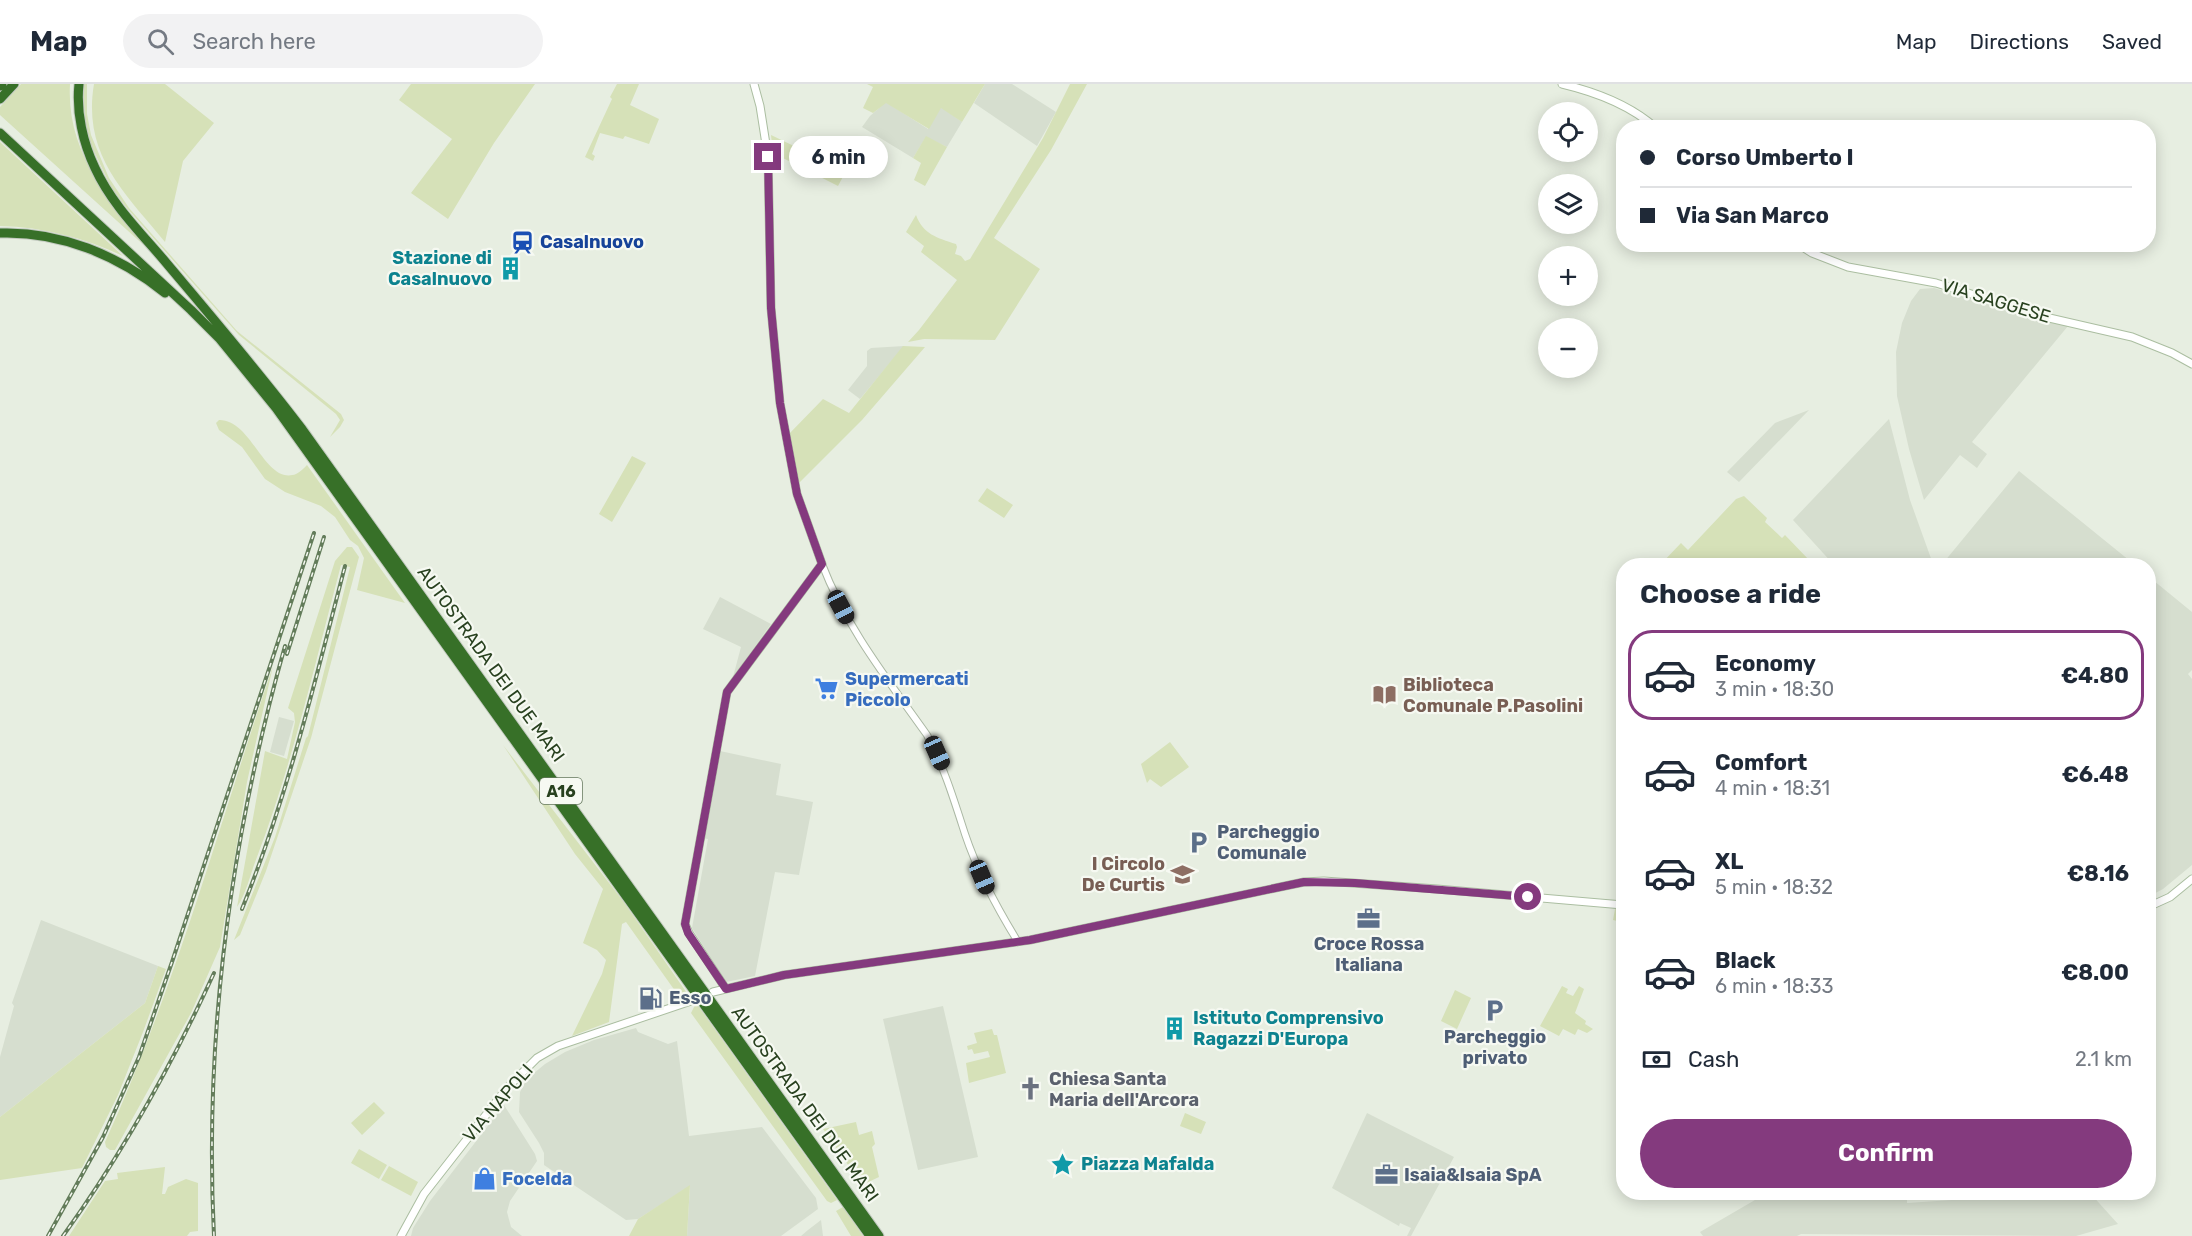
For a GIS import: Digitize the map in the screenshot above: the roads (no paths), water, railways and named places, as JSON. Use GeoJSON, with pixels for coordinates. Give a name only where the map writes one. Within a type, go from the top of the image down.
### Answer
{"type":"FeatureCollection","features":[{"type":"Feature","properties":{"kind":"highway"},"geometry":{"type":"LineString","coordinates":[[0,99],[14,84]]}},
{"type":"Feature","properties":{"kind":"highway"},"geometry":{"type":"LineString","coordinates":[[79,84],[78,106],[82,128],[88,151],[104,187],[235,353]]}},
{"type":"Feature","properties":{"kind":"highway"},"geometry":{"type":"LineString","coordinates":[[0,126],[164,277],[235,353]]}},
{"type":"Feature","properties":{"kind":"highway"},"geometry":{"type":"LineString","coordinates":[[0,133],[235,353]]}},
{"type":"Feature","properties":{"kind":"highway"},"geometry":{"type":"LineString","coordinates":[[0,233],[60,239],[120,262],[173,299],[235,353]]}},
{"type":"Feature","properties":{"kind":"highway","name":"AUTOSTRADA DEI DUE MARI"},"geometry":{"type":"LineString","coordinates":[[235,353],[296,434],[870,1236]]}},
{"type":"Feature","properties":{"kind":"highway","name":"AUTOSTRADA DEI DUE MARI"},"geometry":{"type":"LineString","coordinates":[[235,353],[302,429],[879,1236]]}},
{"type":"Feature","properties":{"kind":"main road"},"geometry":{"type":"LineString","coordinates":[[726,989],[688,933],[685,924],[727,692],[822,564],[797,494],[780,403],[771,308],[768,157],[754,84]]}},
{"type":"Feature","properties":{"kind":"main road"},"geometry":{"type":"LineString","coordinates":[[1562,84],[1605,97],[1630,108],[1646,120]]}},
{"type":"Feature","properties":{"kind":"main road","name":"VIA SAGGESE"},"geometry":{"type":"LineString","coordinates":[[1810,252],[1848,267],[1936,283],[2045,317],[2132,337],[2172,353],[2192,364]]}},
{"type":"Feature","properties":{"kind":"main road"},"geometry":{"type":"LineString","coordinates":[[2156,903],[2170,897],[2192,879]]}},
{"type":"Feature","properties":{"kind":"main road"},"geometry":{"type":"LineString","coordinates":[[713,992],[784,975],[1017,942],[1304,882],[1324,881],[1437,889],[1616,904]]}},
{"type":"Feature","properties":{"kind":"main road","name":"VIA NAPOLI"},"geometry":{"type":"LineString","coordinates":[[403,1236],[424,1194],[507,1088],[537,1058],[588,1035],[694,1000]]}},
{"type":"Feature","properties":{"kind":"street"},"geometry":{"type":"LineString","coordinates":[[822,564],[831,589],[850,625],[927,735],[937,753],[965,834],[989,893],[1017,942]]}},
{"type":"Feature","properties":{"kind":"railway"},"geometry":{"type":"LineString","coordinates":[[48,1236],[103,1137],[139,1057],[314,533]]}},
{"type":"Feature","properties":{"kind":"railway"},"geometry":{"type":"LineString","coordinates":[[287,654],[324,537]]}},
{"type":"Feature","properties":{"kind":"railway"},"geometry":{"type":"LineString","coordinates":[[242,909],[286,782],[345,566]]}},
{"type":"Feature","properties":{"kind":"railway"},"geometry":{"type":"LineString","coordinates":[[214,1236],[213,1087],[225,938],[250,791],[285,646]]}},
{"type":"Feature","properties":{"kind":"railway"},"geometry":{"type":"LineString","coordinates":[[63,1236],[106,1173],[145,1108],[214,973]]}},
{"type":"Feature","properties":{"kind":"place","name":"Casalnuovo"},"geometry":{"type":"Point","coordinates":[522,242]}},
{"type":"Feature","properties":{"kind":"place","name":"Stazione di Casalnuovo"},"geometry":{"type":"Point","coordinates":[510,268]}},
{"type":"Feature","properties":{"kind":"place","name":"Supermercati Piccolo"},"geometry":{"type":"Point","coordinates":[827,689]}},
{"type":"Feature","properties":{"kind":"place","name":"Biblioteca Comunale P.Pasolini"},"geometry":{"type":"Point","coordinates":[1385,695]}},
{"type":"Feature","properties":{"kind":"place","name":"Parcheggio Comunale"},"geometry":{"type":"Point","coordinates":[1199,842]}},
{"type":"Feature","properties":{"kind":"place","name":"I Circolo De Curtis"},"geometry":{"type":"Point","coordinates":[1183,874]}},
{"type":"Feature","properties":{"kind":"place","name":"Croce Rossa Italiana"},"geometry":{"type":"Point","coordinates":[1369,918]}},
{"type":"Feature","properties":{"kind":"place","name":"Esso"},"geometry":{"type":"Point","coordinates":[651,998]}},
{"type":"Feature","properties":{"kind":"place","name":"Parcheggio privato"},"geometry":{"type":"Point","coordinates":[1495,1011]}},
{"type":"Feature","properties":{"kind":"place","name":"Istituto Comprensivo Ragazzi D'Europa"},"geometry":{"type":"Point","coordinates":[1175,1028]}},
{"type":"Feature","properties":{"kind":"place","name":"Chiesa Santa Maria dell'Arcora"},"geometry":{"type":"Point","coordinates":[1031,1089]}},
{"type":"Feature","properties":{"kind":"place","name":"Piazza Mafalda"},"geometry":{"type":"Point","coordinates":[1063,1164]}},
{"type":"Feature","properties":{"kind":"place","name":"Isaia&Isaia SpA"},"geometry":{"type":"Point","coordinates":[1386,1175]}},
{"type":"Feature","properties":{"kind":"place","name":"Focelda"},"geometry":{"type":"Point","coordinates":[484,1179]}}]}
